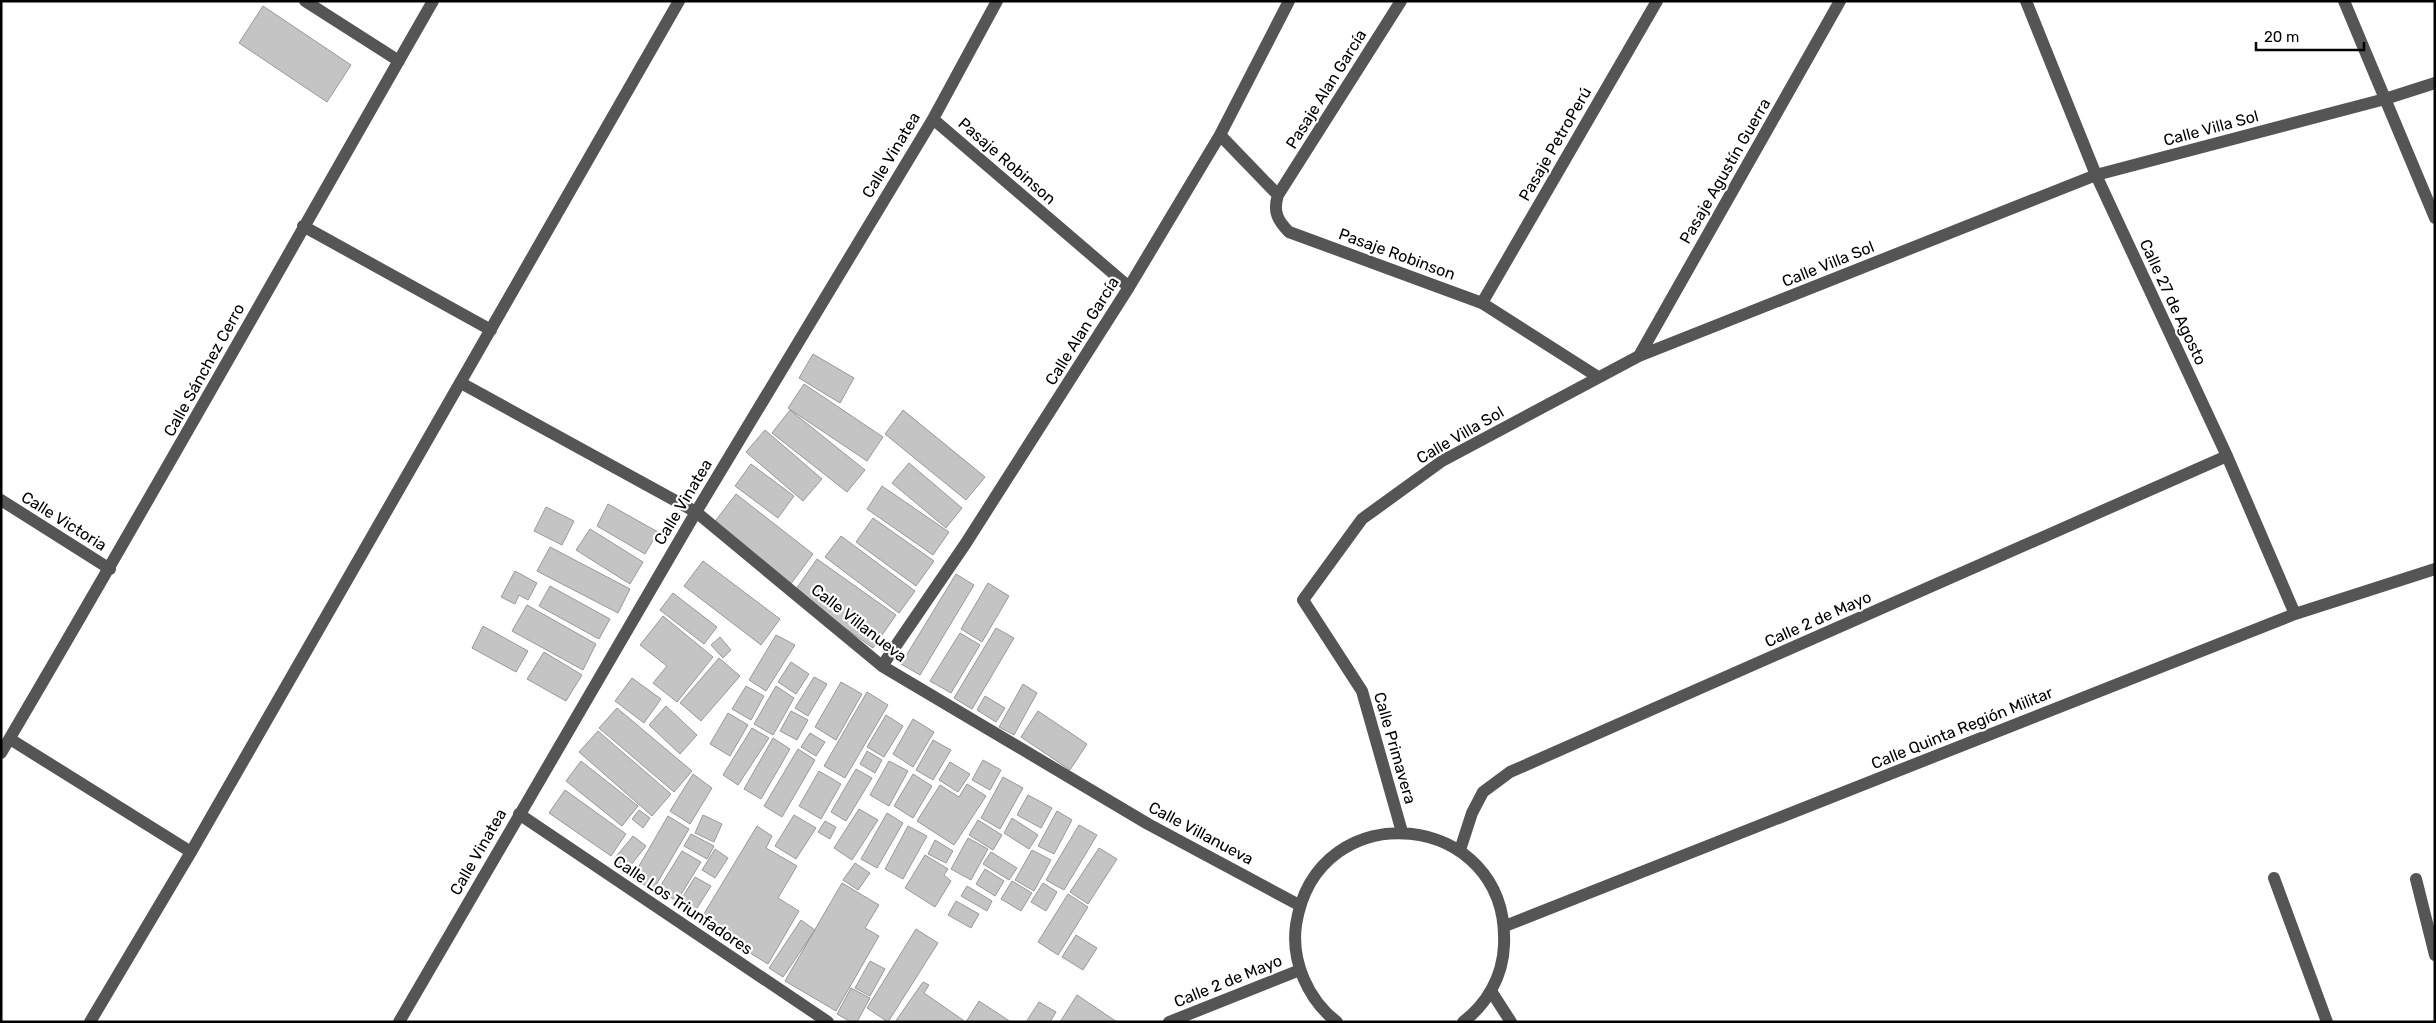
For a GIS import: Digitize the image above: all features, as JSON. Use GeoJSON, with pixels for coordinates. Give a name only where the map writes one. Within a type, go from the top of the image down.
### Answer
{"type":"FeatureCollection","features":[{"type":"Feature","properties":{"kind":"street"},"geometry":{"type":"LineString","coordinates":[[305,1],[399,61]]}},
{"type":"Feature","properties":{"kind":"street","name":"Calle Sánchez Cerro"},"geometry":{"type":"LineString","coordinates":[[1,753],[110,569],[303,226],[433,1]]}},
{"type":"Feature","properties":{"kind":"street"},"geometry":{"type":"LineString","coordinates":[[90,1022],[191,852],[680,1]]}},
{"type":"Feature","properties":{"kind":"street","name":"Calle Vinatea"},"geometry":{"type":"LineString","coordinates":[[399,1022],[696,512],[932,119],[997,1]]}},
{"type":"Feature","properties":{"kind":"street","name":"Calle Alan García"},"geometry":{"type":"LineString","coordinates":[[882,666],[966,543],[1128,287],[1220,135],[1289,1]]}},
{"type":"Feature","properties":{"kind":"street","name":"Pasaje Alan García"},"geometry":{"type":"LineString","coordinates":[[1278,195],[1401,1]]}},
{"type":"Feature","properties":{"kind":"street","name":"Pasaje PetroPerú"},"geometry":{"type":"LineString","coordinates":[[1482,303],[1657,1]]}},
{"type":"Feature","properties":{"kind":"street","name":"Pasaje Agustín Guerra"},"geometry":{"type":"LineString","coordinates":[[1639,356],[1840,1]]}},
{"type":"Feature","properties":{"kind":"street","name":"Calle 27 de Agosto"},"geometry":{"type":"LineString","coordinates":[[2026,1],[2096,175],[2227,456],[2295,614]]}},
{"type":"Feature","properties":{"kind":"street"},"geometry":{"type":"LineString","coordinates":[[2344,1],[2435,218]]}},
{"type":"Feature","properties":{"kind":"street","name":"Calle Villa Sol"},"geometry":{"type":"LineString","coordinates":[[1303,600],[1362,519],[1442,461],[1639,356],[2096,175],[2385,99],[2435,83]]}},
{"type":"Feature","properties":{"kind":"street","name":"Pasaje Robinson"},"geometry":{"type":"LineString","coordinates":[[932,119],[1128,287]]}},
{"type":"Feature","properties":{"kind":"street"},"geometry":{"type":"LineString","coordinates":[[1220,135],[1278,195]]}},
{"type":"Feature","properties":{"kind":"street","name":"Pasaje Robinson"},"geometry":{"type":"LineString","coordinates":[[1278,195],[1274,208],[1279,222],[1289,232],[1482,303],[1598,377]]}},
{"type":"Feature","properties":{"kind":"street"},"geometry":{"type":"LineString","coordinates":[[303,226],[491,330]]}},
{"type":"Feature","properties":{"kind":"street","name":"Calle Villanueva"},"geometry":{"type":"LineString","coordinates":[[461,383],[696,512],[882,666],[1148,824],[1299,905]]}},
{"type":"Feature","properties":{"kind":"street","name":"Calle 2 de Mayo"},"geometry":{"type":"LineString","coordinates":[[1460,850],[1472,813],[1483,792],[1510,772],[2227,456]]}},
{"type":"Feature","properties":{"kind":"street","name":"Calle Victoria"},"geometry":{"type":"LineString","coordinates":[[1,500],[110,569]]}},
{"type":"Feature","properties":{"kind":"street","name":"Calle Quinta Región Militar"},"geometry":{"type":"LineString","coordinates":[[1505,926],[2295,614],[2435,569]]}},
{"type":"Feature","properties":{"kind":"street","name":"Calle Primavera"},"geometry":{"type":"LineString","coordinates":[[1303,600],[1362,691],[1402,832]]}},
{"type":"Feature","properties":{"kind":"street"},"geometry":{"type":"LineString","coordinates":[[10,739],[191,852]]}},
{"type":"Feature","properties":{"kind":"street","name":"Calle Los Triunfadores"},"geometry":{"type":"LineString","coordinates":[[519,814],[828,1022]]}},
{"type":"Feature","properties":{"kind":"street"},"geometry":{"type":"LineString","coordinates":[[1337,1022],[1314,998],[1300,970],[1294,938],[1299,905],[1314,875],[1339,851],[1369,836],[1402,832],[1432,837],[1460,850],[1481,871],[1497,897],[1505,926],[1503,960],[1492,991],[1473,1014],[1462,1022]]}},
{"type":"Feature","properties":{"kind":"street"},"geometry":{"type":"LineString","coordinates":[[2274,878],[2327,1022]]}},
{"type":"Feature","properties":{"kind":"street"},"geometry":{"type":"LineString","coordinates":[[2416,879],[2435,956]]}},
{"type":"Feature","properties":{"kind":"street","name":"Calle 2 de Mayo"},"geometry":{"type":"LineString","coordinates":[[1168,1022],[1300,970]]}},
{"type":"Feature","properties":{"kind":"street"},"geometry":{"type":"LineString","coordinates":[[1492,991],[1511,1022]]}},
{"type":"Feature","properties":{"kind":"building"},"geometry":{"type":"Polygon","coordinates":[[[263,6],[351,65],[327,102],[239,43],[263,6]]]}},
{"type":"Feature","properties":{"kind":"building"},"geometry":{"type":"Polygon","coordinates":[[[813,354],[854,378],[840,403],[799,378],[813,354]]]}},
{"type":"Feature","properties":{"kind":"building"},"geometry":{"type":"Polygon","coordinates":[[[804,384],[883,437],[867,461],[788,408],[804,384]]]}},
{"type":"Feature","properties":{"kind":"building"},"geometry":{"type":"Polygon","coordinates":[[[790,410],[865,470],[847,492],[772,433],[790,410]]]}},
{"type":"Feature","properties":{"kind":"building"},"geometry":{"type":"Polygon","coordinates":[[[903,410],[985,477],[966,500],[885,434],[903,410]]]}},
{"type":"Feature","properties":{"kind":"building"},"geometry":{"type":"Polygon","coordinates":[[[765,430],[822,479],[803,501],[746,452],[765,430]]]}},
{"type":"Feature","properties":{"kind":"building"},"geometry":{"type":"Polygon","coordinates":[[[909,463],[962,508],[946,528],[892,483],[909,463]]]}},
{"type":"Feature","properties":{"kind":"building"},"geometry":{"type":"Polygon","coordinates":[[[751,464],[794,496],[778,518],[735,486],[751,464]]]}},
{"type":"Feature","properties":{"kind":"building"},"geometry":{"type":"Polygon","coordinates":[[[882,486],[949,532],[933,555],[867,509],[882,486]]]}},
{"type":"Feature","properties":{"kind":"building"},"geometry":{"type":"Polygon","coordinates":[[[736,494],[813,554],[790,585],[713,524],[736,494]]]}},
{"type":"Feature","properties":{"kind":"building"},"geometry":{"type":"Polygon","coordinates":[[[608,504],[658,532],[645,554],[597,526],[608,504]]]}},
{"type":"Feature","properties":{"kind":"building"},"geometry":{"type":"Polygon","coordinates":[[[546,507],[574,521],[562,545],[534,531],[546,507]]]}},
{"type":"Feature","properties":{"kind":"building"},"geometry":{"type":"Polygon","coordinates":[[[873,518],[934,561],[916,586],[856,542],[873,518]]]}},
{"type":"Feature","properties":{"kind":"building"},"geometry":{"type":"Polygon","coordinates":[[[590,529],[643,562],[630,584],[576,550],[590,529]]]}},
{"type":"Feature","properties":{"kind":"building"},"geometry":{"type":"Polygon","coordinates":[[[841,536],[915,591],[899,613],[825,557],[841,536]]]}},
{"type":"Feature","properties":{"kind":"building"},"geometry":{"type":"Polygon","coordinates":[[[550,547],[630,589],[618,613],[537,571],[550,547]]]}},
{"type":"Feature","properties":{"kind":"building"},"geometry":{"type":"Polygon","coordinates":[[[817,559],[896,615],[873,648],[794,592],[817,559]]]}},
{"type":"Feature","properties":{"kind":"building"},"geometry":{"type":"Polygon","coordinates":[[[703,561],[780,619],[761,645],[684,586],[703,561]]]}},
{"type":"Feature","properties":{"kind":"building"},"geometry":{"type":"Polygon","coordinates":[[[515,571],[537,583],[528,600],[519,595],[515,604],[501,597],[515,571]]]}},
{"type":"Feature","properties":{"kind":"building"},"geometry":{"type":"Polygon","coordinates":[[[956,574],[974,585],[920,675],[901,664],[956,574]]]}},
{"type":"Feature","properties":{"kind":"building"},"geometry":{"type":"Polygon","coordinates":[[[988,583],[1009,596],[982,642],[961,629],[988,583]]]}},
{"type":"Feature","properties":{"kind":"building"},"geometry":{"type":"Polygon","coordinates":[[[550,586],[610,619],[599,639],[539,606],[550,586]]]}},
{"type":"Feature","properties":{"kind":"building"},"geometry":{"type":"Polygon","coordinates":[[[673,593],[717,627],[704,644],[660,610],[673,593]]]}},
{"type":"Feature","properties":{"kind":"building"},"geometry":{"type":"Polygon","coordinates":[[[527,605],[596,644],[583,670],[512,631],[527,605]]]}},
{"type":"Feature","properties":{"kind":"building"},"geometry":{"type":"Polygon","coordinates":[[[663,616],[713,657],[677,702],[653,683],[667,666],[640,645],[663,616]]]}},
{"type":"Feature","properties":{"kind":"building"},"geometry":{"type":"Polygon","coordinates":[[[483,626],[528,651],[516,672],[472,648],[483,626]]]}},
{"type":"Feature","properties":{"kind":"building"},"geometry":{"type":"Polygon","coordinates":[[[996,628],[1014,638],[972,709],[954,698],[996,628]]]}},
{"type":"Feature","properties":{"kind":"building"},"geometry":{"type":"Polygon","coordinates":[[[960,633],[980,645],[951,693],[930,681],[960,633]]]}},
{"type":"Feature","properties":{"kind":"building"},"geometry":{"type":"Polygon","coordinates":[[[776,635],[795,645],[766,691],[749,680],[776,635]]]}},
{"type":"Feature","properties":{"kind":"building"},"geometry":{"type":"Polygon","coordinates":[[[720,637],[731,650],[723,658],[711,645],[720,637]]]}},
{"type":"Feature","properties":{"kind":"building"},"geometry":{"type":"Polygon","coordinates":[[[544,652],[582,675],[566,701],[527,679],[544,652]]]}},
{"type":"Feature","properties":{"kind":"building"},"geometry":{"type":"Polygon","coordinates":[[[719,658],[740,676],[701,721],[680,703],[719,658]]]}},
{"type":"Feature","properties":{"kind":"building"},"geometry":{"type":"Polygon","coordinates":[[[791,662],[809,674],[796,694],[778,682],[791,662]]]}},
{"type":"Feature","properties":{"kind":"building"},"geometry":{"type":"Polygon","coordinates":[[[814,677],[827,684],[808,716],[795,708],[814,677]]]}},
{"type":"Feature","properties":{"kind":"building"},"geometry":{"type":"Polygon","coordinates":[[[632,678],[661,699],[644,723],[615,701],[632,678]]]}},
{"type":"Feature","properties":{"kind":"building"},"geometry":{"type":"Polygon","coordinates":[[[841,682],[862,694],[836,740],[815,727],[841,682]]]}},
{"type":"Feature","properties":{"kind":"building"},"geometry":{"type":"Polygon","coordinates":[[[1023,684],[1037,693],[1014,735],[999,727],[1023,684]]]}},
{"type":"Feature","properties":{"kind":"building"},"geometry":{"type":"Polygon","coordinates":[[[746,686],[764,696],[751,720],[732,709],[746,686]]]}},
{"type":"Feature","properties":{"kind":"building"},"geometry":{"type":"Polygon","coordinates":[[[776,686],[794,698],[773,735],[754,724],[776,686]]]}},
{"type":"Feature","properties":{"kind":"building"},"geometry":{"type":"Polygon","coordinates":[[[867,692],[888,705],[845,778],[824,766],[867,692]]]}},
{"type":"Feature","properties":{"kind":"building"},"geometry":{"type":"Polygon","coordinates":[[[985,696],[1005,708],[996,722],[977,710],[985,696]]]}},
{"type":"Feature","properties":{"kind":"building"},"geometry":{"type":"Polygon","coordinates":[[[666,706],[697,735],[680,754],[649,725],[666,706]]]}},
{"type":"Feature","properties":{"kind":"building"},"geometry":{"type":"Polygon","coordinates":[[[617,708],[692,771],[674,792],[599,728],[617,708]]]}},
{"type":"Feature","properties":{"kind":"building"},"geometry":{"type":"Polygon","coordinates":[[[791,711],[808,720],[797,740],[780,731],[791,711]]]}},
{"type":"Feature","properties":{"kind":"building"},"geometry":{"type":"Polygon","coordinates":[[[1038,711],[1087,744],[1070,770],[1021,737],[1038,711]]]}},
{"type":"Feature","properties":{"kind":"building"},"geometry":{"type":"Polygon","coordinates":[[[728,713],[748,725],[730,756],[710,744],[728,713]]]}},
{"type":"Feature","properties":{"kind":"building"},"geometry":{"type":"Polygon","coordinates":[[[886,715],[903,726],[884,757],[867,747],[886,715]]]}},
{"type":"Feature","properties":{"kind":"building"},"geometry":{"type":"Polygon","coordinates":[[[913,719],[934,732],[913,767],[893,754],[913,719]]]}},
{"type":"Feature","properties":{"kind":"building"},"geometry":{"type":"Polygon","coordinates":[[[752,728],[769,738],[738,785],[723,775],[752,728]]]}},
{"type":"Feature","properties":{"kind":"building"},"geometry":{"type":"Polygon","coordinates":[[[598,731],[671,794],[652,816],[579,752],[598,731]]]}},
{"type":"Feature","properties":{"kind":"building"},"geometry":{"type":"Polygon","coordinates":[[[810,733],[825,742],[816,756],[801,747],[810,733]]]}},
{"type":"Feature","properties":{"kind":"building"},"geometry":{"type":"Polygon","coordinates":[[[773,738],[790,749],[761,799],[744,789],[773,738]]]}},
{"type":"Feature","properties":{"kind":"building"},"geometry":{"type":"Polygon","coordinates":[[[933,740],[951,750],[933,780],[916,770],[933,740]]]}},
{"type":"Feature","properties":{"kind":"building"},"geometry":{"type":"Polygon","coordinates":[[[798,749],[815,760],[782,817],[764,806],[798,749]]]}},
{"type":"Feature","properties":{"kind":"building"},"geometry":{"type":"Polygon","coordinates":[[[867,751],[882,760],[875,773],[860,764],[867,751]]]}},
{"type":"Feature","properties":{"kind":"building"},"geometry":{"type":"Polygon","coordinates":[[[983,760],[1001,770],[990,790],[972,780],[983,760]]]}},
{"type":"Feature","properties":{"kind":"building"},"geometry":{"type":"Polygon","coordinates":[[[581,761],[638,806],[622,826],[566,781],[581,761]]]}},
{"type":"Feature","properties":{"kind":"building"},"geometry":{"type":"Polygon","coordinates":[[[889,761],[908,771],[889,806],[870,795],[889,761]]]}},
{"type":"Feature","properties":{"kind":"building"},"geometry":{"type":"Polygon","coordinates":[[[950,762],[970,774],[958,792],[939,780],[950,762]]]}},
{"type":"Feature","properties":{"kind":"building"},"geometry":{"type":"Polygon","coordinates":[[[856,769],[872,778],[846,821],[831,812],[856,769]]]}},
{"type":"Feature","properties":{"kind":"building"},"geometry":{"type":"Polygon","coordinates":[[[819,771],[841,784],[821,819],[799,806],[819,771]]]}},
{"type":"Feature","properties":{"kind":"building"},"geometry":{"type":"Polygon","coordinates":[[[693,774],[712,788],[690,824],[670,811],[693,774]]]}},
{"type":"Feature","properties":{"kind":"building"},"geometry":{"type":"Polygon","coordinates":[[[913,774],[932,786],[913,818],[894,806],[913,774]]]}},
{"type":"Feature","properties":{"kind":"building"},"geometry":{"type":"Polygon","coordinates":[[[1003,777],[1023,788],[1000,829],[981,818],[1003,777]]]}},
{"type":"Feature","properties":{"kind":"building"},"geometry":{"type":"Polygon","coordinates":[[[967,784],[986,796],[954,845],[917,821],[940,785],[959,797],[967,784]]]}},
{"type":"Feature","properties":{"kind":"building"},"geometry":{"type":"Polygon","coordinates":[[[565,790],[626,834],[611,856],[549,813],[565,790]]]}},
{"type":"Feature","properties":{"kind":"building"},"geometry":{"type":"Polygon","coordinates":[[[1028,795],[1052,808],[1041,828],[1017,815],[1028,795]]]}},
{"type":"Feature","properties":{"kind":"building"},"geometry":{"type":"Polygon","coordinates":[[[859,809],[878,820],[852,860],[834,848],[859,809]]]}},
{"type":"Feature","properties":{"kind":"building"},"geometry":{"type":"Polygon","coordinates":[[[639,810],[650,818],[643,828],[632,819],[639,810]]]}},
{"type":"Feature","properties":{"kind":"building"},"geometry":{"type":"Polygon","coordinates":[[[1057,811],[1072,820],[1054,854],[1038,846],[1057,811]]]}},
{"type":"Feature","properties":{"kind":"building"},"geometry":{"type":"Polygon","coordinates":[[[887,813],[903,823],[877,868],[861,859],[887,813]]]}},
{"type":"Feature","properties":{"kind":"building"},"geometry":{"type":"Polygon","coordinates":[[[703,815],[722,824],[714,842],[695,833],[703,815]]]}},
{"type":"Feature","properties":{"kind":"building"},"geometry":{"type":"Polygon","coordinates":[[[794,815],[816,828],[796,859],[775,846],[794,815]]]}},
{"type":"Feature","properties":{"kind":"building"},"geometry":{"type":"Polygon","coordinates":[[[668,816],[689,829],[653,890],[632,878],[668,816]]]}},
{"type":"Feature","properties":{"kind":"building"},"geometry":{"type":"Polygon","coordinates":[[[1012,818],[1038,835],[1029,849],[1004,833],[1012,818]]]}},
{"type":"Feature","properties":{"kind":"building"},"geometry":{"type":"Polygon","coordinates":[[[978,820],[1002,835],[993,850],[969,835],[978,820]]]}},
{"type":"Feature","properties":{"kind":"building"},"geometry":{"type":"Polygon","coordinates":[[[825,821],[836,827],[830,839],[818,832],[825,821]]]}},
{"type":"Feature","properties":{"kind":"building"},"geometry":{"type":"Polygon","coordinates":[[[1079,825],[1097,835],[1064,890],[1046,880],[1079,825]]]}},
{"type":"Feature","properties":{"kind":"building"},"geometry":{"type":"Polygon","coordinates":[[[757,826],[772,836],[766,848],[797,866],[778,898],[799,911],[768,964],[699,922],[757,826]]]}},
{"type":"Feature","properties":{"kind":"building"},"geometry":{"type":"Polygon","coordinates":[[[908,826],[927,836],[903,879],[885,869],[908,826]]]}},
{"type":"Feature","properties":{"kind":"building"},"geometry":{"type":"Polygon","coordinates":[[[691,834],[714,846],[707,859],[684,846],[691,834]]]}},
{"type":"Feature","properties":{"kind":"building"},"geometry":{"type":"Polygon","coordinates":[[[633,836],[646,846],[627,870],[614,859],[633,836]]]}},
{"type":"Feature","properties":{"kind":"building"},"geometry":{"type":"Polygon","coordinates":[[[968,838],[988,849],[971,880],[951,869],[968,838]]]}},
{"type":"Feature","properties":{"kind":"building"},"geometry":{"type":"Polygon","coordinates":[[[935,840],[953,851],[946,863],[928,854],[935,840]]]}},
{"type":"Feature","properties":{"kind":"building"},"geometry":{"type":"Polygon","coordinates":[[[1099,848],[1117,859],[1088,904],[1070,892],[1099,848]]]}},
{"type":"Feature","properties":{"kind":"building"},"geometry":{"type":"Polygon","coordinates":[[[715,849],[728,858],[715,878],[702,870],[715,849]]]}},
{"type":"Feature","properties":{"kind":"building"},"geometry":{"type":"Polygon","coordinates":[[[1032,850],[1051,860],[1034,891],[1015,880],[1032,850]]]}},
{"type":"Feature","properties":{"kind":"building"},"geometry":{"type":"Polygon","coordinates":[[[682,851],[701,862],[677,901],[658,890],[682,851]]]}},
{"type":"Feature","properties":{"kind":"building"},"geometry":{"type":"Polygon","coordinates":[[[991,852],[1017,868],[1009,880],[983,864],[991,852]]]}},
{"type":"Feature","properties":{"kind":"building"},"geometry":{"type":"Polygon","coordinates":[[[925,855],[948,869],[944,875],[951,881],[935,907],[905,888],[925,855]]]}},
{"type":"Feature","properties":{"kind":"building"},"geometry":{"type":"Polygon","coordinates":[[[855,863],[870,873],[858,890],[843,880],[855,863]]]}},
{"type":"Feature","properties":{"kind":"building"},"geometry":{"type":"Polygon","coordinates":[[[985,869],[1004,881],[995,896],[976,884],[985,869]]]}},
{"type":"Feature","properties":{"kind":"building"},"geometry":{"type":"Polygon","coordinates":[[[695,877],[711,886],[692,916],[677,906],[695,877]]]}},
{"type":"Feature","properties":{"kind":"building"},"geometry":{"type":"Polygon","coordinates":[[[1012,881],[1032,893],[1021,911],[1001,899],[1012,881]]]}},
{"type":"Feature","properties":{"kind":"building"},"geometry":{"type":"Polygon","coordinates":[[[842,883],[879,905],[865,928],[879,936],[836,1011],[785,981],[842,883]]]}},
{"type":"Feature","properties":{"kind":"building"},"geometry":{"type":"Polygon","coordinates":[[[1043,883],[1057,892],[1046,911],[1031,902],[1043,883]]]}},
{"type":"Feature","properties":{"kind":"building"},"geometry":{"type":"Polygon","coordinates":[[[967,886],[992,901],[987,911],[961,896],[967,886]]]}},
{"type":"Feature","properties":{"kind":"building"},"geometry":{"type":"Polygon","coordinates":[[[1068,894],[1088,907],[1058,955],[1038,942],[1068,894]]]}},
{"type":"Feature","properties":{"kind":"building"},"geometry":{"type":"Polygon","coordinates":[[[956,901],[979,914],[971,928],[948,915],[956,901]]]}},
{"type":"Feature","properties":{"kind":"building"},"geometry":{"type":"Polygon","coordinates":[[[801,920],[815,930],[783,977],[769,968],[801,920]]]}},
{"type":"Feature","properties":{"kind":"building"},"geometry":{"type":"Polygon","coordinates":[[[916,929],[938,943],[888,1022],[867,1008],[916,929]]]}},
{"type":"Feature","properties":{"kind":"building"},"geometry":{"type":"Polygon","coordinates":[[[1076,935],[1097,948],[1083,970],[1062,957],[1076,935]]]}},
{"type":"Feature","properties":{"kind":"building"},"geometry":{"type":"Polygon","coordinates":[[[870,961],[885,969],[870,996],[855,988],[870,961]]]}},
{"type":"Feature","properties":{"kind":"building"},"geometry":{"type":"Polygon","coordinates":[[[923,982],[929,985],[924,993],[963,1020],[962,1022],[895,1022],[923,982]]]}},
{"type":"Feature","properties":{"kind":"building"},"geometry":{"type":"Polygon","coordinates":[[[851,988],[870,998],[857,1022],[851,1022],[837,1014],[851,988]]]}},
{"type":"Feature","properties":{"kind":"building"},"geometry":{"type":"Polygon","coordinates":[[[1077,995],[1117,1022],[1060,1022],[1077,995]]]}},
{"type":"Feature","properties":{"kind":"building"},"geometry":{"type":"Polygon","coordinates":[[[979,1001],[1011,1022],[966,1022],[979,1001]]]}},
{"type":"Feature","properties":{"kind":"building"},"geometry":{"type":"Polygon","coordinates":[[[1039,1002],[1056,1012],[1050,1022],[1026,1022],[1039,1002]]]}}]}
